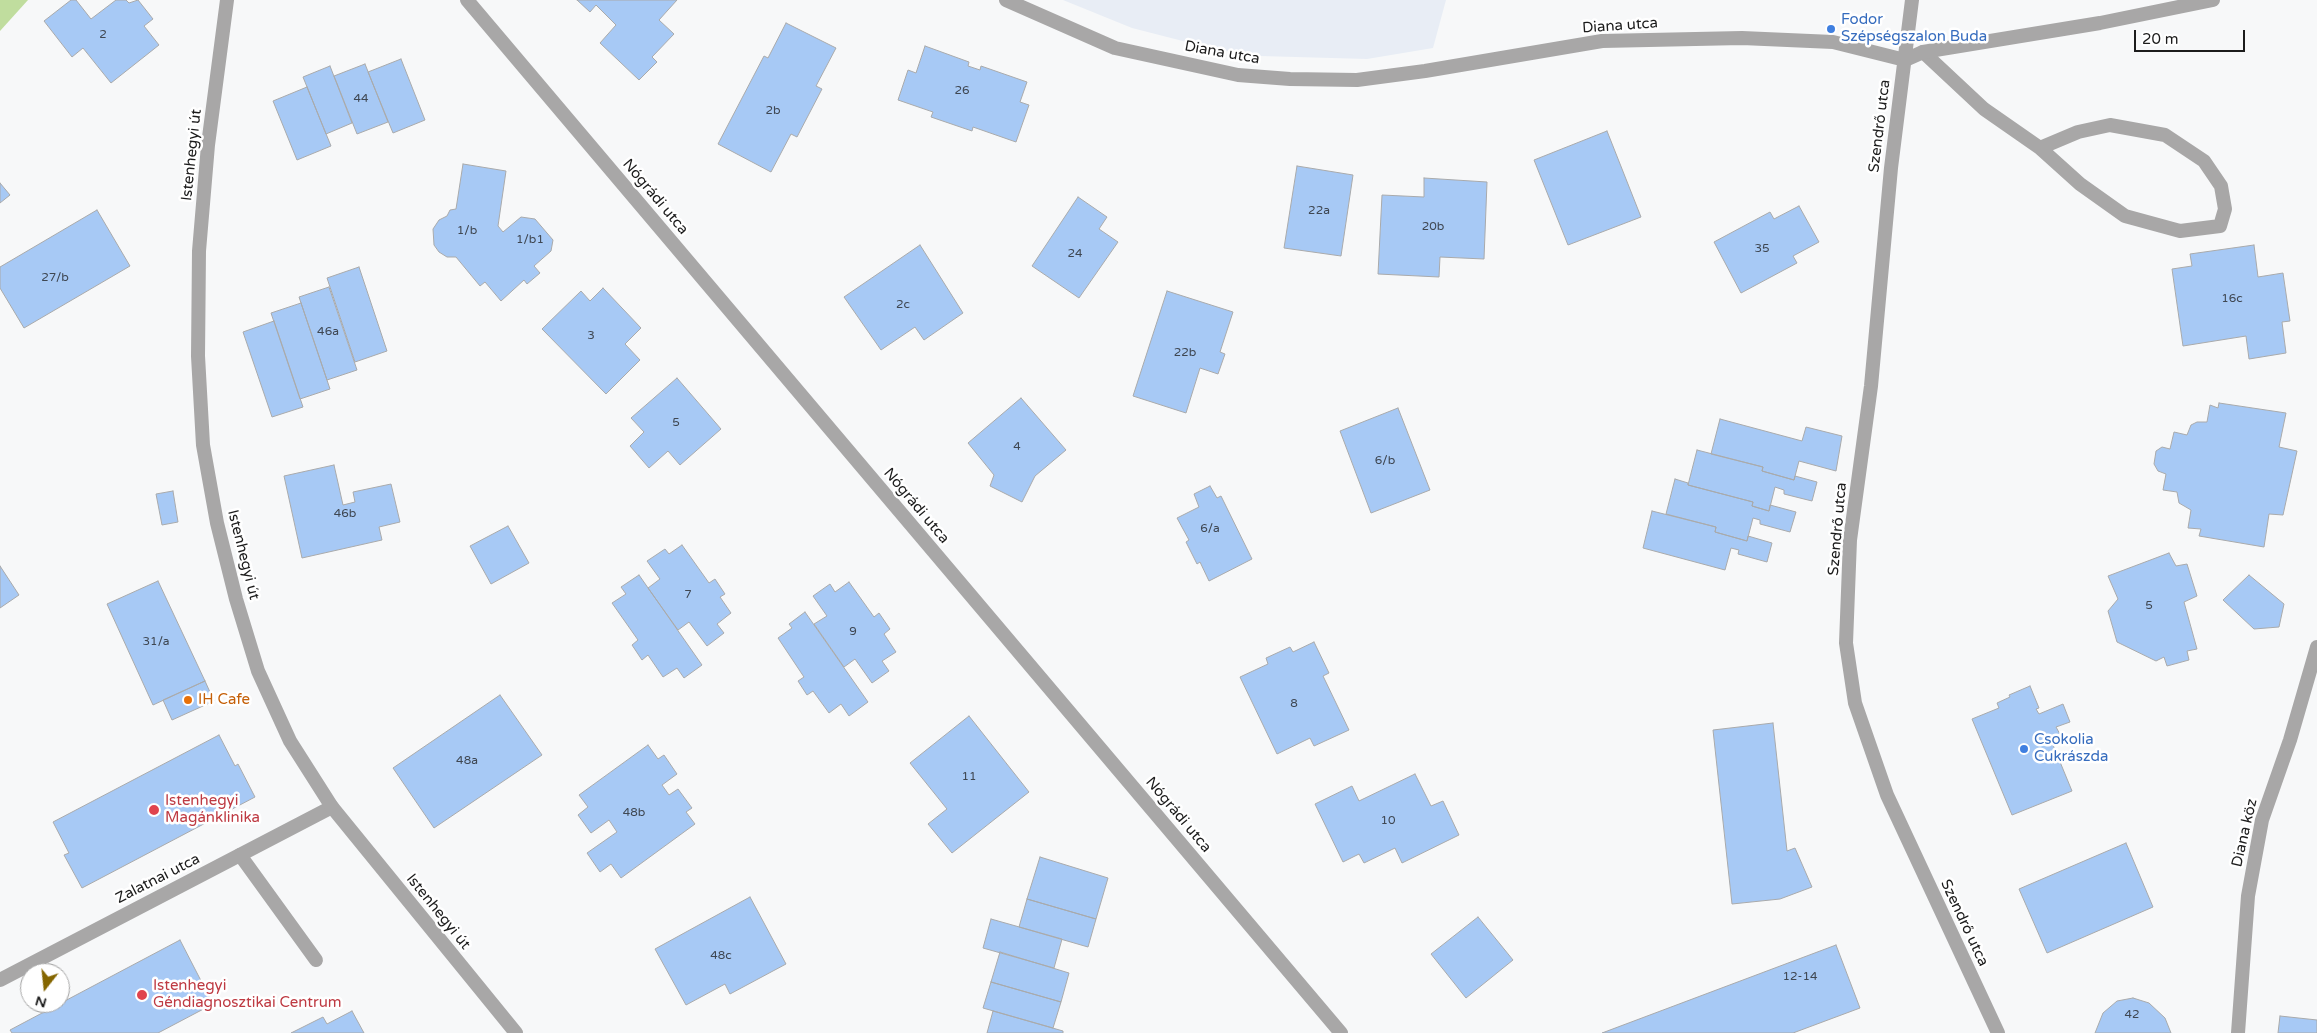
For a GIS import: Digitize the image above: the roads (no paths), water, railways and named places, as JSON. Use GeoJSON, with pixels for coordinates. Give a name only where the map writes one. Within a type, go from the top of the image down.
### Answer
{"type":"FeatureCollection","features":[{"type":"Feature","properties":{"kind":"street","name":"Istenhegyi út"},"geometry":{"type":"LineString","coordinates":[[227,0],[208,145],[200,251],[198,356],[203,445],[217,523],[236,599],[258,671],[290,740],[332,807],[516,1033]]}},
{"type":"Feature","properties":{"kind":"street","name":"Nógrádi utca"},"geometry":{"type":"LineString","coordinates":[[466,0],[1341,1033]]}},
{"type":"Feature","properties":{"kind":"street","name":"Diana utca"},"geometry":{"type":"LineString","coordinates":[[1006,0],[1115,48],[1238,74],[1290,79],[1357,80],[1425,71],[1602,41],[1742,38],[1833,42],[1905,60]]}},
{"type":"Feature","properties":{"kind":"street","name":"Szendrő utca"},"geometry":{"type":"LineString","coordinates":[[1912,0],[1891,168],[1871,386],[1850,540],[1846,643],[1855,703],[1887,795],[1998,1033]]}},
{"type":"Feature","properties":{"kind":"street"},"geometry":{"type":"LineString","coordinates":[[1905,60],[1923,52],[2100,24],[2213,0]]}},
{"type":"Feature","properties":{"kind":"street"},"geometry":{"type":"LineString","coordinates":[[1923,52],[1984,109],[2040,148],[2080,184],[2125,216],[2180,231],[2220,226],[2225,209],[2221,186],[2204,161],[2165,135],[2110,125],[2078,132],[2040,148]]}},
{"type":"Feature","properties":{"kind":"street","name":"Diana köz"},"geometry":{"type":"LineString","coordinates":[[2238,1033],[2248,896],[2262,820],[2290,740],[2317,647]]}},
{"type":"Feature","properties":{"kind":"street","name":"Zalatnai utca"},"geometry":{"type":"LineString","coordinates":[[0,980],[332,807]]}},
{"type":"Feature","properties":{"kind":"street"},"geometry":{"type":"LineString","coordinates":[[240,855],[316,960]]}},
{"type":"Feature","properties":{"kind":"place","name":"Fodor Szépségszalon Buda"},"geometry":{"type":"Point","coordinates":[1831,29]}},
{"type":"Feature","properties":{"kind":"place","name":"IH Cafe"},"geometry":{"type":"Point","coordinates":[188,700]}},
{"type":"Feature","properties":{"kind":"place","name":"Csokolia Cukrászda"},"geometry":{"type":"Point","coordinates":[2024,749]}},
{"type":"Feature","properties":{"kind":"place","name":"Istenhegyi Magánklinika"},"geometry":{"type":"Point","coordinates":[154,810]}},
{"type":"Feature","properties":{"kind":"place","name":"Istenhegyi Géndiagnosztikai Centrum"},"geometry":{"type":"Point","coordinates":[142,995]}}]}
